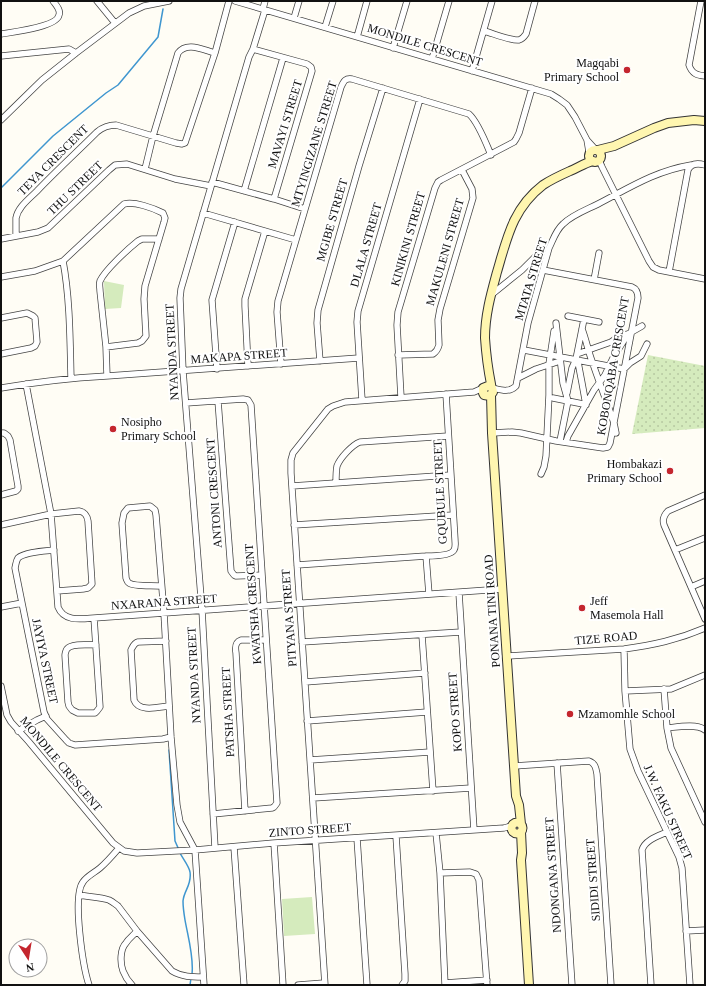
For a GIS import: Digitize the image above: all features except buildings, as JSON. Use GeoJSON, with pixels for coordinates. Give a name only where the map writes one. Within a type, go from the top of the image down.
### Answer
{"type":"FeatureCollection","features":[{"type":"Feature","properties":{"kind":"street"},"geometry":{"type":"LineString","coordinates":[[1,34],[48,25],[56,21],[60,12],[54,1]]}},
{"type":"Feature","properties":{"kind":"street"},"geometry":{"type":"LineString","coordinates":[[97,1],[115,23]]}},
{"type":"Feature","properties":{"kind":"street"},"geometry":{"type":"LineString","coordinates":[[1,120],[34,88],[76,53],[129,13],[144,6],[169,1]]}},
{"type":"Feature","properties":{"kind":"street","name":"TEYA CRESCENT"},"geometry":{"type":"LineString","coordinates":[[16,236],[16,215],[21,208],[50,177],[101,129],[116,125],[178,144],[185,143],[215,53],[229,1]]}},
{"type":"Feature","properties":{"kind":"street","name":"MONDILE CRESCENT"},"geometry":{"type":"LineString","coordinates":[[235,1],[551,94],[567,105],[575,117],[651,264],[656,269],[705,279]]}},
{"type":"Feature","properties":{"kind":"street","name":"NYANDA STREET"},"geometry":{"type":"LineString","coordinates":[[215,848],[202,610],[186,403],[182,371],[180,293],[249,57],[253,49],[265,1]]}},
{"type":"Feature","properties":{"kind":"street"},"geometry":{"type":"LineString","coordinates":[[294,18],[299,1]]}},
{"type":"Feature","properties":{"kind":"street"},"geometry":{"type":"LineString","coordinates":[[325,27],[333,1]]}},
{"type":"Feature","properties":{"kind":"street"},"geometry":{"type":"LineString","coordinates":[[357,37],[367,1]]}},
{"type":"Feature","properties":{"kind":"street"},"geometry":{"type":"LineString","coordinates":[[393,48],[407,1]]}},
{"type":"Feature","properties":{"kind":"street"},"geometry":{"type":"LineString","coordinates":[[432,59],[449,1]]}},
{"type":"Feature","properties":{"kind":"street"},"geometry":{"type":"LineString","coordinates":[[472,71],[492,1]]}},
{"type":"Feature","properties":{"kind":"street"},"geometry":{"type":"LineString","coordinates":[[484,31],[517,40],[522,38],[526,34],[535,1]]}},
{"type":"Feature","properties":{"kind":"street"},"geometry":{"type":"LineString","coordinates":[[701,1],[689,65],[693,72],[698,75],[705,76]]}},
{"type":"Feature","properties":{"kind":"street"},"geometry":{"type":"LineString","coordinates":[[145,169],[153,136],[179,51],[185,47],[191,46],[215,53]]}},
{"type":"Feature","properties":{"kind":"street"},"geometry":{"type":"LineString","coordinates":[[1,56],[69,49],[76,53]]}},
{"type":"Feature","properties":{"kind":"street","name":"MAVAYI STREET"},"geometry":{"type":"LineString","coordinates":[[253,49],[307,64],[311,67],[312,71],[274,199]]}},
{"type":"Feature","properties":{"kind":"street"},"geometry":{"type":"LineString","coordinates":[[244,191],[283,58]]}},
{"type":"Feature","properties":{"kind":"street","name":"MTYINGIZANE STREET"},"geometry":{"type":"LineString","coordinates":[[281,364],[278,304],[344,80],[352,79],[469,114],[476,123],[491,155]]}},
{"type":"Feature","properties":{"kind":"street","name":"MGIBE STREET"},"geometry":{"type":"LineString","coordinates":[[320,361],[317,322],[318,310],[383,88]]}},
{"type":"Feature","properties":{"kind":"street","name":"KINIKINI STREET"},"geometry":{"type":"LineString","coordinates":[[401,397],[396,325],[398,312],[436,185],[441,180],[511,144],[516,139],[532,88]]}},
{"type":"Feature","properties":{"kind":"street","name":"DLALA STREET"},"geometry":{"type":"LineString","coordinates":[[362,400],[357,319],[358,311],[420,99]]}},
{"type":"Feature","properties":{"kind":"street","name":"PONANA TINI ROAD"},"geometry":{"type":"LineString","coordinates":[[529,985],[521,860],[522,854],[514,828],[516,796],[488,391],[486,320],[490,296],[511,226],[529,199],[543,185],[562,174],[585,164],[605,149],[654,128],[694,120],[705,121]]}},
{"type":"Feature","properties":{"kind":"street","name":"THU STREET"},"geometry":{"type":"LineString","coordinates":[[1,239],[38,232],[48,228],[115,165],[127,164],[175,179],[212,184],[244,191],[274,199],[305,210]]}},
{"type":"Feature","properties":{"kind":"street","name":"MTATA STREET"},"geometry":{"type":"LineString","coordinates":[[518,378],[530,316],[543,270],[551,243],[562,224],[649,177],[669,170],[696,164],[705,164]]}},
{"type":"Feature","properties":{"kind":"street"},"geometry":{"type":"LineString","coordinates":[[669,272],[687,174],[691,165]]}},
{"type":"Feature","properties":{"kind":"street","name":"MAKULENI STREET"},"geometry":{"type":"LineString","coordinates":[[398,355],[433,354],[438,348],[438,320],[440,309],[473,198],[472,189],[462,170]]}},
{"type":"Feature","properties":{"kind":"street"},"geometry":{"type":"LineString","coordinates":[[1,277],[35,271],[63,261],[124,204],[134,204],[158,211],[164,215],[165,220],[145,286],[144,299],[146,336],[138,343],[106,347]]}},
{"type":"Feature","properties":{"kind":"street"},"geometry":{"type":"LineString","coordinates":[[203,213],[296,240]]}},
{"type":"Feature","properties":{"kind":"street"},"geometry":{"type":"LineString","coordinates":[[217,368],[212,300],[235,222]]}},
{"type":"Feature","properties":{"kind":"street"},"geometry":{"type":"LineString","coordinates":[[248,366],[245,302],[265,231]]}},
{"type":"Feature","properties":{"kind":"street"},"geometry":{"type":"LineString","coordinates":[[107,376],[106,347],[100,291],[101,280],[108,270],[138,241],[142,239],[159,239]]}},
{"type":"Feature","properties":{"kind":"street"},"geometry":{"type":"LineString","coordinates":[[490,296],[522,270],[539,253]]}},
{"type":"Feature","properties":{"kind":"street"},"geometry":{"type":"LineString","coordinates":[[594,280],[599,253]]}},
{"type":"Feature","properties":{"kind":"street"},"geometry":{"type":"LineString","coordinates":[[63,261],[66,273],[70,329],[71,378]]}},
{"type":"Feature","properties":{"kind":"street","name":"KOBONQABA CRESCENT"},"geometry":{"type":"LineString","coordinates":[[492,433],[516,432],[600,448],[607,448],[610,443],[630,333],[638,298],[637,290],[632,287],[543,270]]}},
{"type":"Feature","properties":{"kind":"street"},"geometry":{"type":"LineString","coordinates":[[1,318],[27,313],[33,316],[35,318],[37,342],[32,348],[1,354]]}},
{"type":"Feature","properties":{"kind":"street"},"geometry":{"type":"LineString","coordinates":[[568,316],[599,322]]}},
{"type":"Feature","properties":{"kind":"street"},"geometry":{"type":"LineString","coordinates":[[563,442],[569,380],[577,357],[584,319]]}},
{"type":"Feature","properties":{"kind":"street"},"geometry":{"type":"LineString","coordinates":[[556,323],[563,383],[567,399]]}},
{"type":"Feature","properties":{"kind":"street"},"geometry":{"type":"LineString","coordinates":[[577,357],[588,350],[611,342],[620,336],[630,333],[642,326]]}},
{"type":"Feature","properties":{"kind":"street"},"geometry":{"type":"LineString","coordinates":[[582,329],[614,423],[616,433]]}},
{"type":"Feature","properties":{"kind":"street"},"geometry":{"type":"LineString","coordinates":[[542,474],[547,438],[549,364],[554,331]]}},
{"type":"Feature","properties":{"kind":"street"},"geometry":{"type":"LineString","coordinates":[[563,442],[630,333]]}},
{"type":"Feature","properties":{"kind":"street"},"geometry":{"type":"LineString","coordinates":[[488,391],[513,389],[516,386],[518,378],[560,359],[577,357],[624,369],[641,356],[646,344]]}},
{"type":"Feature","properties":{"kind":"street"},"geometry":{"type":"LineString","coordinates":[[524,350],[550,354],[560,359]]}},
{"type":"Feature","properties":{"kind":"street"},"geometry":{"type":"LineString","coordinates":[[577,357],[585,405]]}},
{"type":"Feature","properties":{"kind":"street","name":"MAKAPA STREET"},"geometry":{"type":"LineString","coordinates":[[1,388],[71,378],[359,358]]}},
{"type":"Feature","properties":{"kind":"street","name":"NXARANA STREET"},"geometry":{"type":"LineString","coordinates":[[26,384],[51,514],[58,606],[62,613],[72,619],[502,589]]}},
{"type":"Feature","properties":{"kind":"street","name":"PITYANA STREET"},"geometry":{"type":"LineString","coordinates":[[324,984],[313,798],[290,466],[293,454],[324,414],[333,406],[338,404],[362,400],[488,391]]}},
{"type":"Feature","properties":{"kind":"street","name":"GQUBULE STREET"},"geometry":{"type":"LineString","coordinates":[[297,565],[450,554],[455,550],[446,394]]}},
{"type":"Feature","properties":{"kind":"street"},"geometry":{"type":"LineString","coordinates":[[553,398],[567,399],[585,405]]}},
{"type":"Feature","properties":{"kind":"street","name":"KWATSHA CRESCENT"},"geometry":{"type":"LineString","coordinates":[[186,403],[246,399],[251,405],[277,803],[272,808],[213,814]]}},
{"type":"Feature","properties":{"kind":"street","name":"ANTONI CRESCENT"},"geometry":{"type":"LineString","coordinates":[[218,401],[230,567],[234,575],[262,575]]}},
{"type":"Feature","properties":{"kind":"street"},"geometry":{"type":"LineString","coordinates":[[1,433],[7,435],[10,442],[18,490],[1,494]]}},
{"type":"Feature","properties":{"kind":"street"},"geometry":{"type":"LineString","coordinates":[[336,483],[336,470],[339,463],[356,443],[448,436]]}},
{"type":"Feature","properties":{"kind":"street"},"geometry":{"type":"LineString","coordinates":[[292,486],[451,475]]}},
{"type":"Feature","properties":{"kind":"street"},"geometry":{"type":"LineString","coordinates":[[705,495],[668,511],[664,515],[663,522],[705,619]]}},
{"type":"Feature","properties":{"kind":"street"},"geometry":{"type":"LineString","coordinates":[[162,586],[134,585],[127,582],[122,523],[124,513],[128,508],[150,506],[155,510],[156,515],[162,586],[166,641],[171,737],[178,815],[195,850],[204,985]]}},
{"type":"Feature","properties":{"kind":"street"},"geometry":{"type":"LineString","coordinates":[[1,525],[51,514],[79,511],[82,511],[87,516],[92,584],[88,588],[84,589],[57,591]]}},
{"type":"Feature","properties":{"kind":"street"},"geometry":{"type":"LineString","coordinates":[[294,525],[453,515]]}},
{"type":"Feature","properties":{"kind":"street"},"geometry":{"type":"LineString","coordinates":[[675,550],[705,538]]}},
{"type":"Feature","properties":{"kind":"street","name":"JAYIYA STREET"},"geometry":{"type":"LineString","coordinates":[[54,550],[25,554],[18,558],[15,568],[47,719],[69,743],[75,745],[163,739],[171,737]]}},
{"type":"Feature","properties":{"kind":"street"},"geometry":{"type":"LineString","coordinates":[[426,556],[429,594]]}},
{"type":"Feature","properties":{"kind":"street"},"geometry":{"type":"LineString","coordinates":[[691,587],[705,581]]}},
{"type":"Feature","properties":{"kind":"street","name":"KOPO STREET"},"geometry":{"type":"LineString","coordinates":[[459,593],[474,830]]}},
{"type":"Feature","properties":{"kind":"street"},"geometry":{"type":"LineString","coordinates":[[1,607],[22,603]]}},
{"type":"Feature","properties":{"kind":"street"},"geometry":{"type":"LineString","coordinates":[[94,618],[96,645],[100,705],[98,712],[76,713],[69,706],[65,655],[67,648],[72,646],[96,645]]}},
{"type":"Feature","properties":{"kind":"street","name":"TIZE ROAD"},"geometry":{"type":"LineString","coordinates":[[507,656],[624,649],[664,642],[705,628]]}},
{"type":"Feature","properties":{"kind":"street"},"geometry":{"type":"LineString","coordinates":[[302,642],[461,632]]}},
{"type":"Feature","properties":{"kind":"street"},"geometry":{"type":"LineString","coordinates":[[422,635],[433,791]]}},
{"type":"Feature","properties":{"kind":"street","name":"PATSHA STREET"},"geometry":{"type":"LineString","coordinates":[[245,811],[236,645],[242,640],[266,640]]}},
{"type":"Feature","properties":{"kind":"street"},"geometry":{"type":"LineString","coordinates":[[166,641],[138,642],[132,647],[131,650],[134,700],[137,705],[145,708],[169,706]]}},
{"type":"Feature","properties":{"kind":"street","name":"J.W. FAKU STREET"},"geometry":{"type":"LineString","coordinates":[[624,649],[625,691],[631,754],[679,857],[682,868],[690,985]]}},
{"type":"Feature","properties":{"kind":"street"},"geometry":{"type":"LineString","coordinates":[[305,682],[425,674]]}},
{"type":"Feature","properties":{"kind":"street"},"geometry":{"type":"LineString","coordinates":[[625,691],[664,690],[676,687],[705,675]]}},
{"type":"Feature","properties":{"kind":"street","name":"MONDILE CRESCENT"},"geometry":{"type":"LineString","coordinates":[[1,686],[7,715],[18,731],[29,742],[113,843],[119,848]]}},
{"type":"Feature","properties":{"kind":"street"},"geometry":{"type":"LineString","coordinates":[[664,690],[667,728],[671,748],[705,822]]}},
{"type":"Feature","properties":{"kind":"street"},"geometry":{"type":"LineString","coordinates":[[307,721],[428,712]]}},
{"type":"Feature","properties":{"kind":"street"},"geometry":{"type":"LineString","coordinates":[[18,731],[46,716]]}},
{"type":"Feature","properties":{"kind":"street"},"geometry":{"type":"LineString","coordinates":[[667,728],[698,726],[705,730]]}},
{"type":"Feature","properties":{"kind":"street"},"geometry":{"type":"LineString","coordinates":[[310,760],[430,752]]}},
{"type":"Feature","properties":{"kind":"street","name":"SIDIDI STREET"},"geometry":{"type":"LineString","coordinates":[[557,763],[589,761],[594,764],[597,774],[611,985]]}},
{"type":"Feature","properties":{"kind":"street"},"geometry":{"type":"LineString","coordinates":[[514,766],[557,763]]}},
{"type":"Feature","properties":{"kind":"street","name":"NDONGANA STREET"},"geometry":{"type":"LineString","coordinates":[[557,763],[572,985]]}},
{"type":"Feature","properties":{"kind":"street"},"geometry":{"type":"LineString","coordinates":[[313,798],[471,788]]}},
{"type":"Feature","properties":{"kind":"street","name":"ZINTO STREET"},"geometry":{"type":"LineString","coordinates":[[119,848],[124,851],[137,853],[514,828]]}},
{"type":"Feature","properties":{"kind":"street"},"geometry":{"type":"LineString","coordinates":[[651,985],[641,855],[645,844],[667,832]]}},
{"type":"Feature","properties":{"kind":"street"},"geometry":{"type":"LineString","coordinates":[[436,833],[440,873],[445,984],[487,983],[479,880],[476,874],[470,872],[440,873]]}},
{"type":"Feature","properties":{"kind":"street"},"geometry":{"type":"LineString","coordinates":[[396,836],[405,974],[405,981],[402,985]]}},
{"type":"Feature","properties":{"kind":"street"},"geometry":{"type":"LineString","coordinates":[[357,838],[367,985]]}},
{"type":"Feature","properties":{"kind":"street"},"geometry":{"type":"LineString","coordinates":[[274,843],[283,985]]}},
{"type":"Feature","properties":{"kind":"street"},"geometry":{"type":"LineString","coordinates":[[234,847],[244,985]]}},
{"type":"Feature","properties":{"kind":"street"},"geometry":{"type":"LineString","coordinates":[[89,985],[78,924],[80,887],[83,882],[119,848]]}},
{"type":"Feature","properties":{"kind":"street"},"geometry":{"type":"LineString","coordinates":[[79,895],[110,901],[118,906],[137,931],[172,971],[178,975],[203,977]]}},
{"type":"Feature","properties":{"kind":"street"},"geometry":{"type":"LineString","coordinates":[[686,931],[705,930]]}},
{"type":"Feature","properties":{"kind":"street"},"geometry":{"type":"LineString","coordinates":[[132,985],[123,972],[122,952],[126,942],[137,931]]}},
{"type":"Feature","properties":{"kind":"street"},"geometry":{"type":"LineString","coordinates":[[298,985],[324,984]]}},
{"type":"Feature","properties":{"kind":"green space"},"geometry":{"type":"Polygon","coordinates":[[[104,281],[124,285],[121,308],[105,309],[104,281]]]}},
{"type":"Feature","properties":{"kind":"green space"},"geometry":{"type":"Polygon","coordinates":[[[648,355],[705,366],[705,428],[632,434],[648,355]]]}},
{"type":"Feature","properties":{"kind":"green space"},"geometry":{"type":"Polygon","coordinates":[[[312,897],[315,934],[284,936],[282,899],[312,897]]]}},
{"type":"Feature","properties":{"kind":"waterway"},"geometry":{"type":"LineString","coordinates":[[1,188],[53,136],[118,85],[158,37],[163,9]]}},
{"type":"Feature","properties":{"kind":"waterway"},"geometry":{"type":"LineString","coordinates":[[169,750],[175,841],[179,850]]}},
{"type":"Feature","properties":{"kind":"waterway"},"geometry":{"type":"LineString","coordinates":[[180,853],[190,872],[190,880],[183,903],[191,954],[192,974]]}},
{"type":"Feature","properties":{"kind":"waterway"},"geometry":{"type":"LineString","coordinates":[[190,985],[191,978]]}},
{"type":"Feature","properties":{"kind":"place","name":"Magqabi Primary School"},"geometry":{"type":"Point","coordinates":[627,70]}},
{"type":"Feature","properties":{"kind":"place","name":"Nosipho Primary School"},"geometry":{"type":"Point","coordinates":[113,429]}},
{"type":"Feature","properties":{"kind":"place","name":"Hombakazi Primary School"},"geometry":{"type":"Point","coordinates":[670,471]}},
{"type":"Feature","properties":{"kind":"place","name":"Jeff Masemola Hall"},"geometry":{"type":"Point","coordinates":[582,608]}},
{"type":"Feature","properties":{"kind":"place","name":"Mzamomhle School"},"geometry":{"type":"Point","coordinates":[570,714]}}]}
